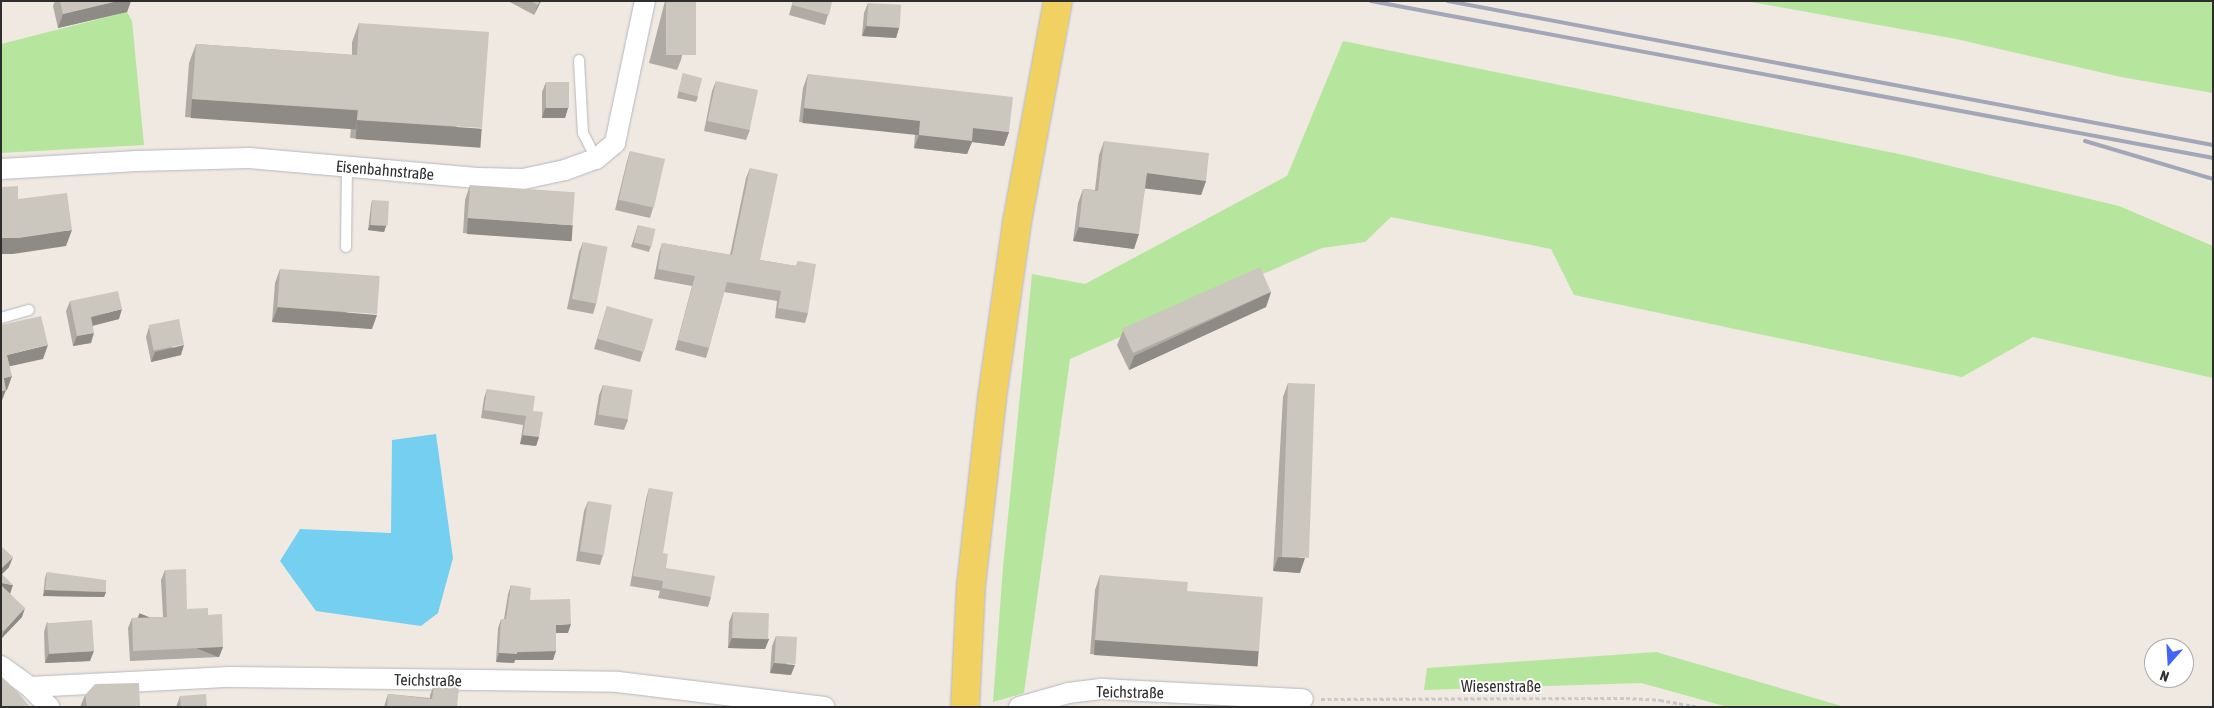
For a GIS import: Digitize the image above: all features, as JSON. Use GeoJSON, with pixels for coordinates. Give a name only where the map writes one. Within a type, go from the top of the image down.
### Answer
{"type":"FeatureCollection","features":[{"type":"Feature","properties":{"kind":"main road"},"geometry":{"type":"LineString","coordinates":[[965,707],[978,513],[993,389],[1017,222],[1058,4]]}},
{"type":"Feature","properties":{"kind":"street","name":"Eisenbahnstraße"},"geometry":{"type":"LineString","coordinates":[[1,168],[137,161],[249,158],[347,168],[524,179],[565,170],[596,159],[615,143],[645,1]]}},
{"type":"Feature","properties":{"kind":"street"},"geometry":{"type":"LineString","coordinates":[[1,666],[30,687],[49,707]]}},
{"type":"Feature","properties":{"kind":"street","name":"Teichstraße"},"geometry":{"type":"LineString","coordinates":[[30,687],[230,678],[618,682],[824,707]]}},
{"type":"Feature","properties":{"kind":"street","name":"Teichstraße"},"geometry":{"type":"LineString","coordinates":[[1018,707],[1068,693],[1103,689],[1303,700]]}},
{"type":"Feature","properties":{"kind":"lane"},"geometry":{"type":"LineString","coordinates":[[579,60],[583,133],[596,159]]}},
{"type":"Feature","properties":{"kind":"lane"},"geometry":{"type":"LineString","coordinates":[[346,247],[347,168]]}},
{"type":"Feature","properties":{"kind":"lane"},"geometry":{"type":"LineString","coordinates":[[1,318],[29,310]]}},
{"type":"Feature","properties":{"kind":"path","name":"Wiesenstraße"},"geometry":{"type":"LineString","coordinates":[[1303,700],[1626,698],[1660,700],[1699,707]]}},
{"type":"Feature","properties":{"kind":"green space"},"geometry":{"type":"Polygon","coordinates":[[[1746,1],[2213,1],[2213,93],[2121,77],[1956,39],[1746,1]]]}},
{"type":"Feature","properties":{"kind":"green space"},"geometry":{"type":"Polygon","coordinates":[[[127,12],[132,21],[144,145],[1,153],[1,44],[127,12]]]}},
{"type":"Feature","properties":{"kind":"green space"},"geometry":{"type":"Polygon","coordinates":[[[1343,41],[1904,155],[2119,206],[2213,246],[2213,378],[2033,337],[1962,377],[1574,295],[1551,249],[1391,217],[1365,242],[1322,248],[1070,359],[1024,693],[993,702],[1003,567],[1032,274],[1085,284],[1287,176],[1343,41]]]}},
{"type":"Feature","properties":{"kind":"green space"},"geometry":{"type":"Polygon","coordinates":[[[1656,652],[1845,707],[1728,707],[1641,683],[1424,690],[1427,668],[1656,652]]]}},
{"type":"Feature","properties":{"kind":"water"},"geometry":{"type":"Polygon","coordinates":[[[436,434],[453,558],[438,613],[421,626],[316,611],[280,561],[300,529],[391,533],[392,440],[436,434]]]}},
{"type":"Feature","properties":{"kind":"building"},"geometry":{"type":"Polygon","coordinates":[[[60,1],[118,1],[63,14],[60,1]]]}},
{"type":"Feature","properties":{"kind":"building"},"geometry":{"type":"Polygon","coordinates":[[[531,1],[540,1],[538,5],[531,1]]]}},
{"type":"Feature","properties":{"kind":"building"},"geometry":{"type":"Polygon","coordinates":[[[666,1],[696,1],[696,55],[666,55],[666,1]]]}},
{"type":"Feature","properties":{"kind":"building"},"geometry":{"type":"Polygon","coordinates":[[[794,1],[832,1],[829,15],[792,5],[794,1]]]}},
{"type":"Feature","properties":{"kind":"building"},"geometry":{"type":"Polygon","coordinates":[[[868,3],[901,5],[900,28],[867,26],[868,3]]]}},
{"type":"Feature","properties":{"kind":"building"},"geometry":{"type":"Polygon","coordinates":[[[359,23],[489,32],[482,128],[357,120],[358,110],[192,99],[196,44],[357,55],[359,23]]]}},
{"type":"Feature","properties":{"kind":"building"},"geometry":{"type":"Polygon","coordinates":[[[683,73],[702,78],[697,97],[678,91],[683,73]]]}},
{"type":"Feature","properties":{"kind":"building"},"geometry":{"type":"Polygon","coordinates":[[[808,74],[1013,97],[1009,132],[973,128],[972,141],[919,135],[920,121],[804,108],[808,74]]]}},
{"type":"Feature","properties":{"kind":"building"},"geometry":{"type":"Polygon","coordinates":[[[716,81],[758,90],[750,130],[707,121],[716,81]]]}},
{"type":"Feature","properties":{"kind":"building"},"geometry":{"type":"Polygon","coordinates":[[[546,82],[569,82],[569,108],[546,108],[546,82]]]}},
{"type":"Feature","properties":{"kind":"building"},"geometry":{"type":"Polygon","coordinates":[[[1104,141],[1209,153],[1206,181],[1147,173],[1139,234],[1079,227],[1083,189],[1098,191],[1104,141]]]}},
{"type":"Feature","properties":{"kind":"building"},"geometry":{"type":"Polygon","coordinates":[[[630,151],[665,159],[654,208],[619,200],[630,151]]]}},
{"type":"Feature","properties":{"kind":"building"},"geometry":{"type":"Polygon","coordinates":[[[750,168],[778,174],[760,260],[797,266],[798,261],[816,264],[808,313],[778,308],[781,291],[727,282],[709,348],[678,340],[695,276],[658,269],[662,243],[732,255],[750,168]]]}},
{"type":"Feature","properties":{"kind":"building"},"geometry":{"type":"Polygon","coordinates":[[[470,185],[575,192],[572,225],[468,218],[470,185]]]}},
{"type":"Feature","properties":{"kind":"building"},"geometry":{"type":"Polygon","coordinates":[[[18,186],[18,199],[67,193],[72,230],[19,238],[1,238],[1,187],[18,186]]]}},
{"type":"Feature","properties":{"kind":"building"},"geometry":{"type":"Polygon","coordinates":[[[372,200],[389,201],[388,226],[371,225],[372,200]]]}},
{"type":"Feature","properties":{"kind":"building"},"geometry":{"type":"Polygon","coordinates":[[[638,225],[656,229],[651,247],[634,243],[638,225]]]}},
{"type":"Feature","properties":{"kind":"building"},"geometry":{"type":"Polygon","coordinates":[[[583,242],[608,247],[596,304],[572,299],[583,242]]]}},
{"type":"Feature","properties":{"kind":"building"},"geometry":{"type":"Polygon","coordinates":[[[1260,267],[1271,292],[1133,353],[1122,328],[1260,267]]]}},
{"type":"Feature","properties":{"kind":"building"},"geometry":{"type":"Polygon","coordinates":[[[280,269],[380,276],[377,314],[277,307],[280,269]]]}},
{"type":"Feature","properties":{"kind":"building"},"geometry":{"type":"Polygon","coordinates":[[[118,291],[122,309],[91,317],[94,333],[77,336],[70,301],[118,291]]]}},
{"type":"Feature","properties":{"kind":"building"},"geometry":{"type":"Polygon","coordinates":[[[607,306],[653,319],[644,352],[598,339],[607,306]]]}},
{"type":"Feature","properties":{"kind":"building"},"geometry":{"type":"Polygon","coordinates":[[[41,316],[48,345],[7,355],[12,376],[4,378],[6,390],[1,391],[1,325],[41,316]]]}},
{"type":"Feature","properties":{"kind":"building"},"geometry":{"type":"Polygon","coordinates":[[[179,319],[184,345],[154,350],[149,325],[179,319]]]}},
{"type":"Feature","properties":{"kind":"building"},"geometry":{"type":"Polygon","coordinates":[[[1288,383],[1315,384],[1309,558],[1282,557],[1288,383]]]}},
{"type":"Feature","properties":{"kind":"building"},"geometry":{"type":"Polygon","coordinates":[[[603,385],[633,390],[628,419],[598,415],[603,385]]]}},
{"type":"Feature","properties":{"kind":"building"},"geometry":{"type":"Polygon","coordinates":[[[487,389],[535,396],[533,411],[543,412],[539,437],[523,435],[526,416],[484,410],[487,389]]]}},
{"type":"Feature","properties":{"kind":"building"},"geometry":{"type":"Polygon","coordinates":[[[649,488],[673,492],[663,553],[668,554],[666,568],[715,576],[711,597],[662,588],[663,581],[633,576],[649,488]]]}},
{"type":"Feature","properties":{"kind":"building"},"geometry":{"type":"Polygon","coordinates":[[[588,501],[612,505],[604,555],[580,551],[588,501]]]}},
{"type":"Feature","properties":{"kind":"building"},"geometry":{"type":"Polygon","coordinates":[[[1,546],[13,557],[1,569],[1,546]]]}},
{"type":"Feature","properties":{"kind":"building"},"geometry":{"type":"Polygon","coordinates":[[[186,569],[187,609],[208,608],[208,615],[222,614],[223,647],[133,651],[132,618],[167,617],[165,570],[186,569]]]}},
{"type":"Feature","properties":{"kind":"building"},"geometry":{"type":"Polygon","coordinates":[[[47,572],[106,580],[106,592],[45,590],[47,572]]]}},
{"type":"Feature","properties":{"kind":"building"},"geometry":{"type":"Polygon","coordinates":[[[1,573],[13,585],[1,583],[1,573]]]}},
{"type":"Feature","properties":{"kind":"building"},"geometry":{"type":"Polygon","coordinates":[[[1100,575],[1188,582],[1187,591],[1263,597],[1259,651],[1095,640],[1100,575]]]}},
{"type":"Feature","properties":{"kind":"building"},"geometry":{"type":"Polygon","coordinates":[[[1,585],[25,608],[4,631],[1,629],[1,585]]]}},
{"type":"Feature","properties":{"kind":"building"},"geometry":{"type":"Polygon","coordinates":[[[511,585],[531,588],[530,600],[570,599],[571,624],[556,625],[556,651],[517,652],[517,654],[499,653],[501,619],[506,619],[511,585]]]}},
{"type":"Feature","properties":{"kind":"building"},"geometry":{"type":"Polygon","coordinates":[[[733,612],[769,613],[768,639],[732,638],[733,612]]]}},
{"type":"Feature","properties":{"kind":"building"},"geometry":{"type":"Polygon","coordinates":[[[92,620],[94,651],[49,654],[47,623],[92,620]]]}},
{"type":"Feature","properties":{"kind":"building"},"geometry":{"type":"Polygon","coordinates":[[[776,636],[797,637],[796,664],[775,663],[776,636]]]}},
{"type":"Feature","properties":{"kind":"building"},"geometry":{"type":"Polygon","coordinates":[[[1,676],[16,690],[30,707],[1,707],[1,676]]]}},
{"type":"Feature","properties":{"kind":"building"},"geometry":{"type":"Polygon","coordinates":[[[139,683],[140,707],[87,707],[85,695],[95,684],[139,683]]]}},
{"type":"Feature","properties":{"kind":"building"},"geometry":{"type":"Polygon","coordinates":[[[434,685],[459,687],[457,707],[387,707],[388,694],[432,699],[434,685]]]}},
{"type":"Feature","properties":{"kind":"building"},"geometry":{"type":"Polygon","coordinates":[[[206,694],[207,707],[181,707],[180,696],[206,694]]]}},
{"type":"Feature","properties":{"kind":"railway"},"geometry":{"type":"LineString","coordinates":[[1371,1],[2213,158]]}},
{"type":"Feature","properties":{"kind":"railway"},"geometry":{"type":"LineString","coordinates":[[1448,1],[2213,145]]}},
{"type":"Feature","properties":{"kind":"railway"},"geometry":{"type":"LineString","coordinates":[[2085,141],[2213,179]]}}]}
